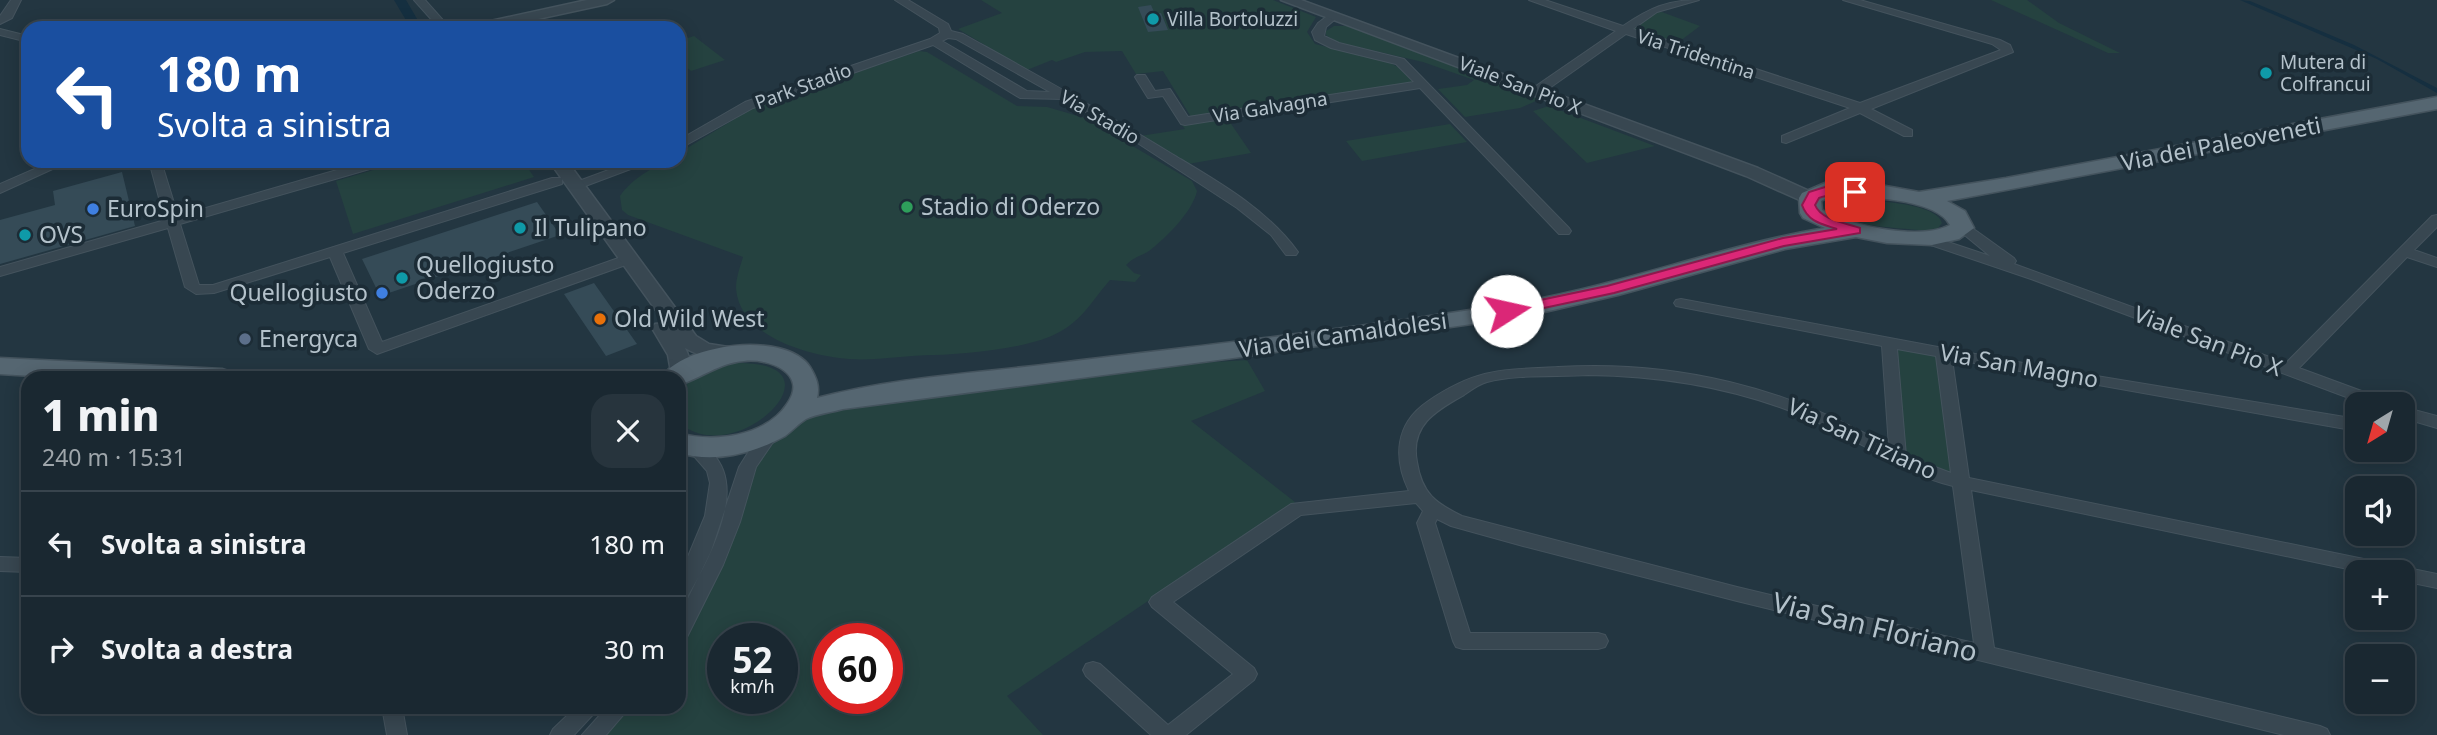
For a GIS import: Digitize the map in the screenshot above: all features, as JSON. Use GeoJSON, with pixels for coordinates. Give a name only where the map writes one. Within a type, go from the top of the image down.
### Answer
{"type":"FeatureCollection","features":[{"type":"Feature","properties":{"kind":"main road","name":"Via dei Paleoveneti"},"geometry":{"type":"LineString","coordinates":[[1922,198],[2006,185],[2437,103]]}},
{"type":"Feature","properties":{"kind":"main road","name":"Via dei Paleoveneti"},"geometry":{"type":"LineString","coordinates":[[1962,224],[1967,206],[1976,198],[2006,185]]}},
{"type":"Feature","properties":{"kind":"main road"},"geometry":{"type":"LineString","coordinates":[[1833,190],[1922,198],[1942,205],[1962,224],[1948,237],[1924,238],[1856,230],[1828,223],[1811,206],[1819,192],[1833,190]]}},
{"type":"Feature","properties":{"kind":"main road","name":"Via dei Camaldolesi"},"geometry":{"type":"LineString","coordinates":[[1783,242],[1802,229],[1811,206]]}},
{"type":"Feature","properties":{"kind":"main road","name":"Via dei Camaldolesi"},"geometry":{"type":"LineString","coordinates":[[686,445],[735,446],[784,421],[843,400],[1088,370],[1514,310],[1609,290],[1783,242],[1856,230]]}},
{"type":"Feature","properties":{"kind":"main road"},"geometry":{"type":"LineString","coordinates":[[686,371],[701,362],[734,354],[766,353],[784,359],[797,368],[804,380],[805,390],[784,421]]}},
{"type":"Feature","properties":{"kind":"main road"},"geometry":{"type":"LineString","coordinates":[[0,366],[92,371]]}},
{"type":"Feature","properties":{"kind":"main road","name":"Via dei Camaldolesi"},"geometry":{"type":"LineString","coordinates":[[804,380],[842,390],[896,392]]}},
{"type":"Feature","properties":{"kind":"street"},"geometry":{"type":"LineString","coordinates":[[0,21],[8,16],[16,0]]}},
{"type":"Feature","properties":{"kind":"street"},"geometry":{"type":"LineString","coordinates":[[419,0],[450,21]]}},
{"type":"Feature","properties":{"kind":"street"},"geometry":{"type":"LineString","coordinates":[[506,21],[607,0]]}},
{"type":"Feature","properties":{"kind":"street","name":"Via Stadio"},"geometry":{"type":"LineString","coordinates":[[900,0],[944,26],[952,35],[1038,81],[1223,191],[1266,224],[1289,246],[1291,252]]}},
{"type":"Feature","properties":{"kind":"street","name":"Viale San Pio X"},"geometry":{"type":"LineString","coordinates":[[1288,0],[1752,172],[1833,190]]}},
{"type":"Feature","properties":{"kind":"street","name":"Via Tridentina"},"geometry":{"type":"LineString","coordinates":[[1534,0],[1858,107],[1908,133]]}},
{"type":"Feature","properties":{"kind":"street"},"geometry":{"type":"LineString","coordinates":[[1537,91],[1653,10],[1694,0]]}},
{"type":"Feature","properties":{"kind":"street"},"geometry":{"type":"LineString","coordinates":[[1786,139],[1858,107],[1865,107],[2007,50],[1996,42],[1848,0]]}},
{"type":"Feature","properties":{"kind":"street"},"geometry":{"type":"LineString","coordinates":[[1334,16],[1322,25],[1318,32],[1319,38],[1335,46],[1400,61],[1564,231]]}},
{"type":"Feature","properties":{"kind":"street"},"geometry":{"type":"LineString","coordinates":[[0,32],[21,37]]}},
{"type":"Feature","properties":{"kind":"street","name":"Park Stadio"},"geometry":{"type":"LineString","coordinates":[[686,141],[749,105],[952,35]]}},
{"type":"Feature","properties":{"kind":"street"},"geometry":{"type":"LineString","coordinates":[[934,41],[1014,90],[1030,96],[1062,96]]}},
{"type":"Feature","properties":{"kind":"street","name":"Via Galvagna"},"geometry":{"type":"LineString","coordinates":[[1141,77],[1152,94],[1166,92],[1185,121],[1423,83]]}},
{"type":"Feature","properties":{"kind":"street"},"geometry":{"type":"LineString","coordinates":[[1014,90],[1028,90],[1038,81]]}},
{"type":"Feature","properties":{"kind":"street"},"geometry":{"type":"LineString","coordinates":[[0,189],[48,168]]}},
{"type":"Feature","properties":{"kind":"street"},"geometry":{"type":"LineString","coordinates":[[157,168],[192,287],[196,290],[214,289],[621,168]]}},
{"type":"Feature","properties":{"kind":"street"},"geometry":{"type":"LineString","coordinates":[[0,272],[358,168]]}},
{"type":"Feature","properties":{"kind":"street"},"geometry":{"type":"LineString","coordinates":[[550,168],[566,183],[623,262],[688,341],[704,350],[734,354]]}},
{"type":"Feature","properties":{"kind":"street"},"geometry":{"type":"LineString","coordinates":[[561,168],[566,183]]}},
{"type":"Feature","properties":{"kind":"street","name":"Viale San Pio X"},"geometry":{"type":"LineString","coordinates":[[1752,172],[1811,206]]}},
{"type":"Feature","properties":{"kind":"street"},"geometry":{"type":"LineString","coordinates":[[2287,371],[2437,219]]}},
{"type":"Feature","properties":{"kind":"street","name":"Viale San Pio X"},"geometry":{"type":"LineString","coordinates":[[1962,224],[1989,249],[2036,276]]}},
{"type":"Feature","properties":{"kind":"street","name":"Viale San Pio X"},"geometry":{"type":"LineString","coordinates":[[1924,238],[2036,276],[2346,392]]}},
{"type":"Feature","properties":{"kind":"street"},"geometry":{"type":"LineString","coordinates":[[2407,248],[2437,256]]}},
{"type":"Feature","properties":{"kind":"street"},"geometry":{"type":"LineString","coordinates":[[2407,248],[2437,263]]}},
{"type":"Feature","properties":{"kind":"street"},"geometry":{"type":"LineString","coordinates":[[335,251],[377,349],[623,262]]}},
{"type":"Feature","properties":{"kind":"street"},"geometry":{"type":"LineString","coordinates":[[623,262],[677,350],[682,362],[679,371]]}},
{"type":"Feature","properties":{"kind":"street","name":"Via San Magno"},"geometry":{"type":"LineString","coordinates":[[1681,303],[2345,423]]}},
{"type":"Feature","properties":{"kind":"street"},"geometry":{"type":"LineString","coordinates":[[1889,342],[1898,459]]}},
{"type":"Feature","properties":{"kind":"street"},"geometry":{"type":"LineString","coordinates":[[1943,352],[1985,654]]}},
{"type":"Feature","properties":{"kind":"street","name":"Via San Tiziano"},"geometry":{"type":"LineString","coordinates":[[1598,641],[1463,641],[1426,523],[1426,503],[1408,459],[1407,442],[1420,416],[1435,404],[1480,379],[1583,369],[1676,376],[1761,394],[1833,423],[1916,469],[1961,482],[2345,562]]}},
{"type":"Feature","properties":{"kind":"street"},"geometry":{"type":"LineString","coordinates":[[2415,419],[2437,422]]}},
{"type":"Feature","properties":{"kind":"street"},"geometry":{"type":"LineString","coordinates":[[686,622],[703,594],[733,518],[743,472],[754,452],[784,421]]}},
{"type":"Feature","properties":{"kind":"street"},"geometry":{"type":"LineString","coordinates":[[686,445],[709,460],[717,473],[719,489],[712,524],[686,579]]}},
{"type":"Feature","properties":{"kind":"street"},"geometry":{"type":"LineString","coordinates":[[1171,735],[1247,674],[1159,603],[1297,509],[1426,503]]}},
{"type":"Feature","properties":{"kind":"street","name":"Via San Floriano"},"geometry":{"type":"LineString","coordinates":[[1426,503],[1457,521],[1523,539],[2320,735]]}},
{"type":"Feature","properties":{"kind":"street"},"geometry":{"type":"LineString","coordinates":[[0,564],[21,565]]}},
{"type":"Feature","properties":{"kind":"street"},"geometry":{"type":"LineString","coordinates":[[2415,576],[2437,581]]}},
{"type":"Feature","properties":{"kind":"street"},"geometry":{"type":"LineString","coordinates":[[1093,670],[1166,735]]}},
{"type":"Feature","properties":{"kind":"street"},"geometry":{"type":"LineString","coordinates":[[393,714],[397,735]]}},
{"type":"Feature","properties":{"kind":"street"},"geometry":{"type":"LineString","coordinates":[[560,735],[582,714]]}},
{"type":"Feature","properties":{"kind":"street"},"geometry":{"type":"LineString","coordinates":[[592,735],[613,714]]}},
{"type":"Feature","properties":{"kind":"green space"},"geometry":{"type":"Polygon","coordinates":[[[981,0],[1273,0],[1316,17],[1307,32],[1315,44],[1388,62],[1398,67],[1413,82],[1191,117],[1163,71],[1136,74],[1122,51],[1085,52],[1056,62],[1052,60],[1027,70],[958,29],[1002,13],[981,0]]]}},
{"type":"Feature","properties":{"kind":"green space"},"geometry":{"type":"Polygon","coordinates":[[[1991,0],[2027,0],[2059,23],[2120,53],[2108,53],[1991,0]]]}},
{"type":"Feature","properties":{"kind":"green space"},"geometry":{"type":"Polygon","coordinates":[[[1659,11],[1700,26],[1676,44],[1632,29],[1659,11]]]}},
{"type":"Feature","properties":{"kind":"green space"},"geometry":{"type":"Polygon","coordinates":[[[1334,26],[1350,26],[1543,98],[1520,108],[1465,117],[1438,89],[1467,85],[1474,80],[1423,62],[1336,42],[1326,35],[1326,31],[1334,26]]]}},
{"type":"Feature","properties":{"kind":"green space"},"geometry":{"type":"Polygon","coordinates":[[[694,36],[725,60],[691,71],[686,67],[686,39],[694,36]]]}},
{"type":"Feature","properties":{"kind":"green space","name":"Stadio di Oderzo"},"geometry":{"type":"Polygon","coordinates":[[[919,51],[927,52],[1017,106],[1047,107],[1085,118],[1192,181],[1197,191],[1185,215],[1171,232],[1156,246],[1126,265],[1134,273],[1141,275],[1135,282],[1110,280],[1084,313],[1069,326],[1049,337],[1023,345],[947,354],[849,359],[815,354],[779,341],[749,319],[740,305],[736,288],[743,257],[628,215],[622,210],[620,196],[638,177],[654,168],[686,168],[686,149],[751,109],[919,51]]]}},
{"type":"Feature","properties":{"kind":"green space"},"geometry":{"type":"Polygon","coordinates":[[[1549,106],[1655,146],[1587,163],[1533,111],[1549,106]]]}},
{"type":"Feature","properties":{"kind":"green space"},"geometry":{"type":"Polygon","coordinates":[[[1227,118],[1251,153],[1188,164],[1140,136],[1185,129],[1182,125],[1227,118]]]}},
{"type":"Feature","properties":{"kind":"green space"},"geometry":{"type":"Polygon","coordinates":[[[1450,124],[1467,142],[1362,161],[1346,141],[1450,124]]]}},
{"type":"Feature","properties":{"kind":"green space"},"geometry":{"type":"Polygon","coordinates":[[[380,168],[528,168],[534,177],[353,234],[336,181],[380,168]]]}},
{"type":"Feature","properties":{"kind":"green space"},"geometry":{"type":"Polygon","coordinates":[[[1837,198],[1912,206],[1927,210],[1942,223],[1938,228],[1929,231],[1857,223],[1832,214],[1825,207],[1829,200],[1837,198]]]}},
{"type":"Feature","properties":{"kind":"green space"},"geometry":{"type":"Polygon","coordinates":[[[1889,342],[1943,352],[1961,482],[1898,459],[1889,342]]]}},
{"type":"Feature","properties":{"kind":"green space"},"geometry":{"type":"Polygon","coordinates":[[[1247,360],[1265,391],[1191,421],[1295,502],[1007,696],[1043,735],[592,735],[613,714],[686,714],[686,616],[743,472],[795,413],[1088,370],[1247,360]]]}},
{"type":"Feature","properties":{"kind":"green space"},"geometry":{"type":"Polygon","coordinates":[[[733,363],[768,367],[783,378],[783,394],[772,410],[752,425],[727,434],[702,434],[686,426],[686,385],[699,374],[733,363]]]}},
{"type":"Feature","properties":{"kind":"water"},"geometry":{"type":"Polygon","coordinates":[[[2240,0],[2250,1],[2354,45],[2437,88],[2437,93],[2377,59],[2240,0]]]}},
{"type":"Feature","properties":{"kind":"building"},"geometry":{"type":"Polygon","coordinates":[[[1151,5],[1155,14],[1161,13],[1168,30],[1148,32],[1138,7],[1151,5]]]}},
{"type":"Feature","properties":{"kind":"building","name":"EuroSpin"},"geometry":{"type":"Polygon","coordinates":[[[122,172],[135,226],[0,264],[0,220],[55,205],[53,191],[122,172]]]}},
{"type":"Feature","properties":{"kind":"building","name":"Quellogiusto Oderzo"},"geometry":{"type":"Polygon","coordinates":[[[537,202],[560,235],[380,296],[362,259],[537,202]]]}},
{"type":"Feature","properties":{"kind":"building","name":"Old Wild West"},"geometry":{"type":"Polygon","coordinates":[[[594,283],[637,344],[606,356],[564,294],[594,283]]]}},
{"type":"Feature","properties":{"kind":"waterway"},"geometry":{"type":"LineString","coordinates":[[400,0],[412,21]]}},
{"type":"Feature","properties":{"kind":"place","name":"Villa Bortoluzzi"},"geometry":{"type":"Point","coordinates":[1153,19]}},
{"type":"Feature","properties":{"kind":"place","name":"Mutera di Colfrancui"},"geometry":{"type":"Point","coordinates":[2266,73]}},
{"type":"Feature","properties":{"kind":"place","name":"Stadio di Oderzo"},"geometry":{"type":"Point","coordinates":[907,207]}},
{"type":"Feature","properties":{"kind":"place","name":"EuroSpin"},"geometry":{"type":"Point","coordinates":[93,209]}},
{"type":"Feature","properties":{"kind":"place","name":"Il Tulipano"},"geometry":{"type":"Point","coordinates":[520,228]}},
{"type":"Feature","properties":{"kind":"place","name":"OVS"},"geometry":{"type":"Point","coordinates":[25,235]}},
{"type":"Feature","properties":{"kind":"place","name":"Quellogiusto Oderzo"},"geometry":{"type":"Point","coordinates":[402,278]}},
{"type":"Feature","properties":{"kind":"place","name":"Quellogiusto"},"geometry":{"type":"Point","coordinates":[382,293]}},
{"type":"Feature","properties":{"kind":"place","name":"Old Wild West"},"geometry":{"type":"Point","coordinates":[600,319]}},
{"type":"Feature","properties":{"kind":"place","name":"Energyca"},"geometry":{"type":"Point","coordinates":[245,339]}},
{"type":"Feature","properties":{"kind":"route"},"geometry":{"type":"LineString","coordinates":[[1507,311],[1609,290],[1783,242],[1856,230],[1822,220],[1811,213],[1809,205],[1810,198],[1819,192],[1855,192]]}}]}
